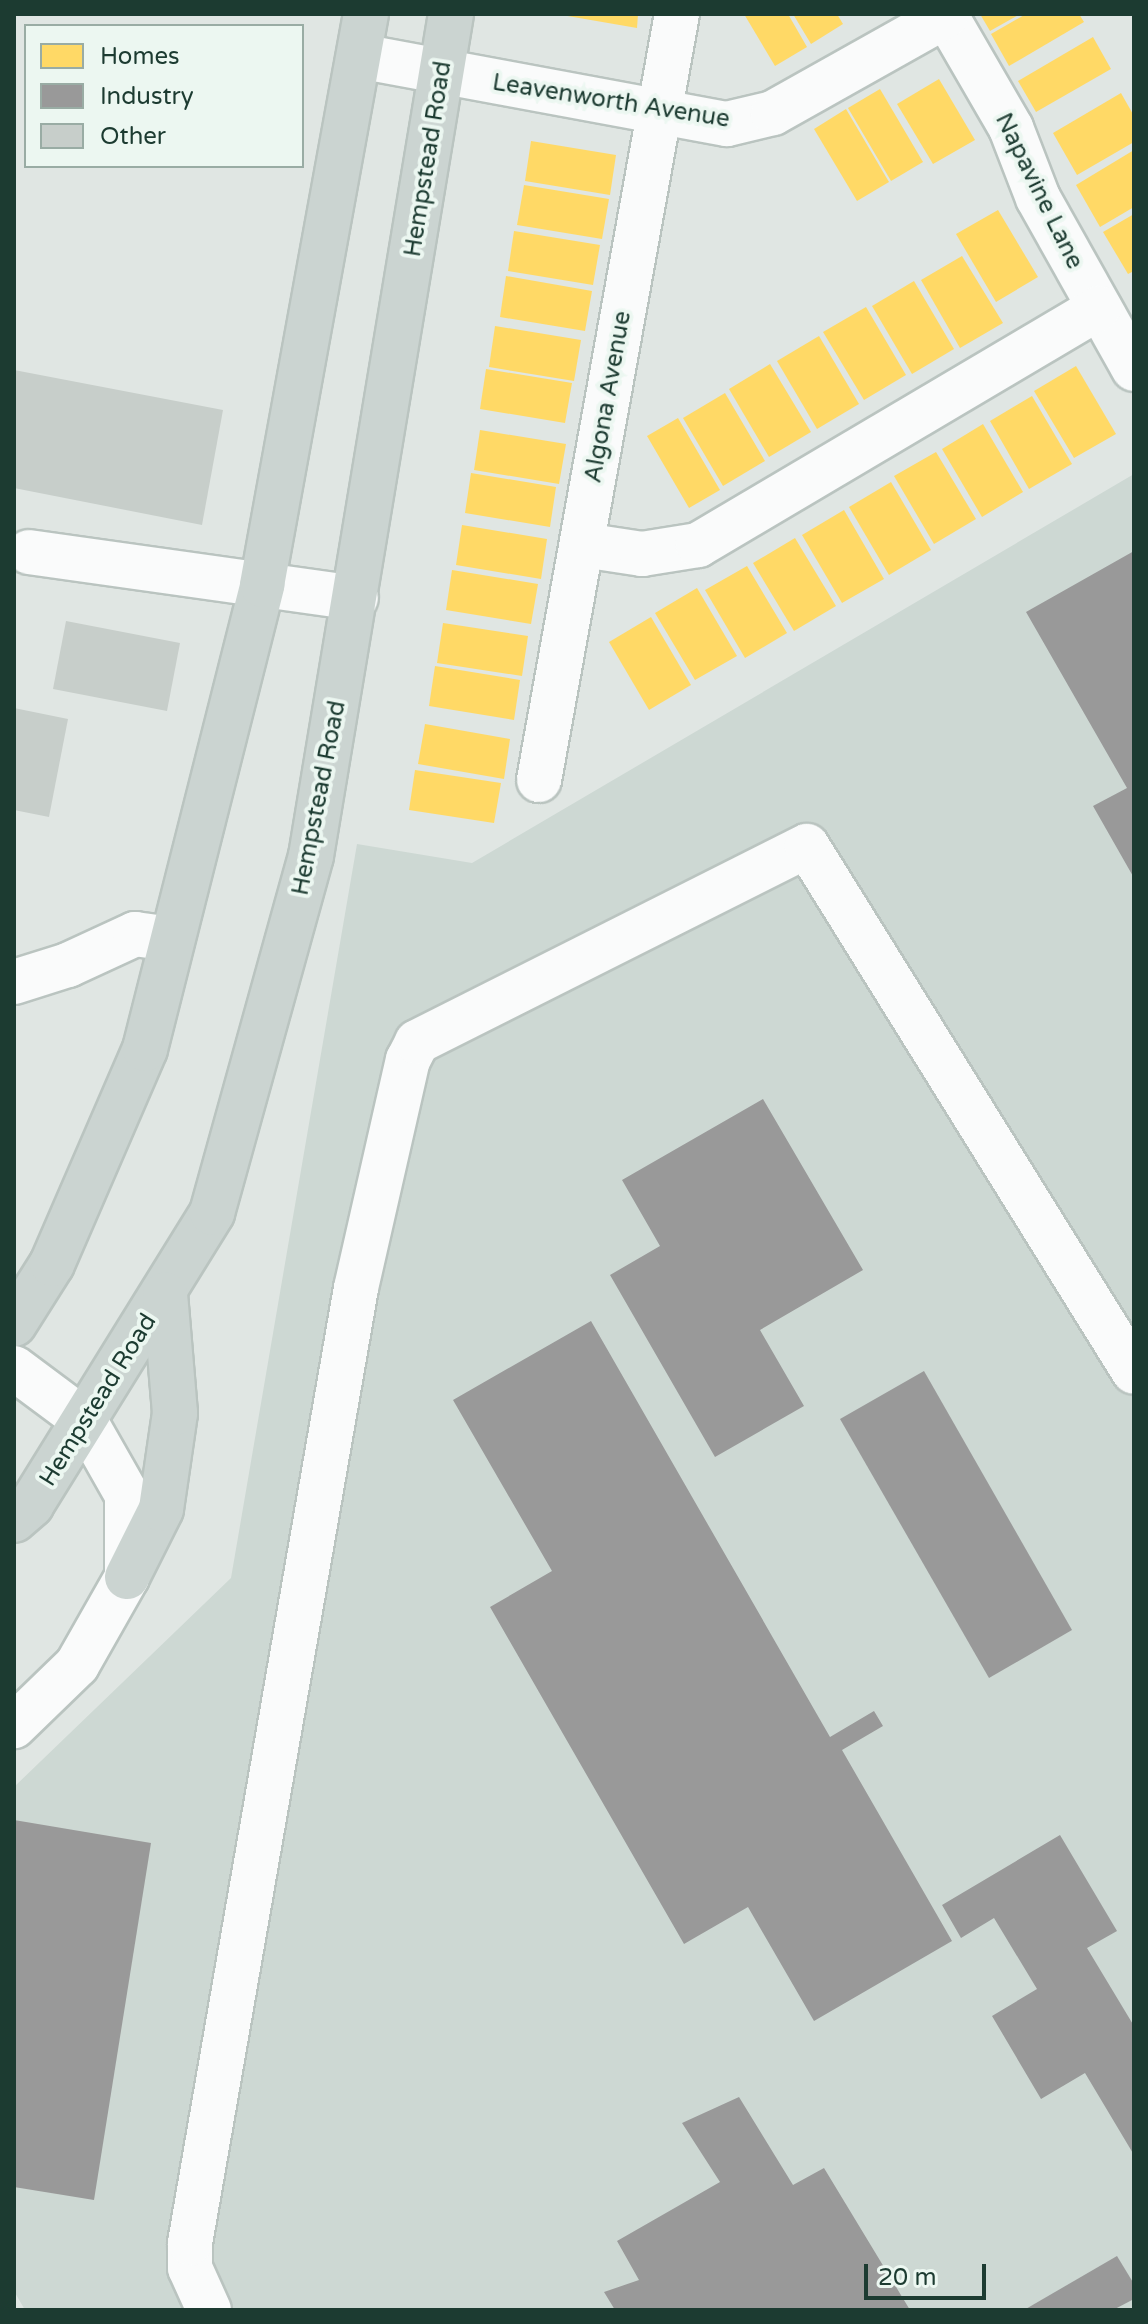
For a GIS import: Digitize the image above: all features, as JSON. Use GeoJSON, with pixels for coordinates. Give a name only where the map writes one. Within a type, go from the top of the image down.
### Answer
{"type":"FeatureCollection","features":[{"type":"Feature","properties":{"kind":"main road"},"geometry":{"type":"LineString","coordinates":[[14,1324],[52,1264],[145,1049],[262,585],[366,14]]}},
{"type":"Feature","properties":{"kind":"main road","name":"Hempstead Road"},"geometry":{"type":"LineString","coordinates":[[14,1520],[31,1505],[165,1294],[212,1213],[303,885],[356,598],[451,14]]}},
{"type":"Feature","properties":{"kind":"main road"},"geometry":{"type":"LineString","coordinates":[[127,1577],[161,1509],[175,1413],[165,1294]]}},
{"type":"Feature","properties":{"kind":"street","name":"Algona Avenue"},"geometry":{"type":"LineString","coordinates":[[539,780],[677,14]]}},
{"type":"Feature","properties":{"kind":"street","name":"Leavenworth Avenue"},"geometry":{"type":"LineString","coordinates":[[359,56],[442,73],[658,108],[727,124],[773,113],[945,15]]}},
{"type":"Feature","properties":{"kind":"street","name":"Napavine Lane"},"geometry":{"type":"LineString","coordinates":[[945,15],[1011,128],[1038,198],[1134,369]]}},
{"type":"Feature","properties":{"kind":"street"},"geometry":{"type":"LineString","coordinates":[[583,545],[642,554],[698,545],[1099,308]]}},
{"type":"Feature","properties":{"kind":"street"},"geometry":{"type":"LineString","coordinates":[[29,552],[201,572],[262,585],[356,598]]}},
{"type":"Feature","properties":{"kind":"street"},"geometry":{"type":"LineString","coordinates":[[209,2310],[190,2268],[190,2243],[356,1288],[408,1060],[417,1042],[807,846],[1134,1372]]}},
{"type":"Feature","properties":{"kind":"street"},"geometry":{"type":"LineString","coordinates":[[14,982],[68,965],[135,934],[172,939]]}},
{"type":"Feature","properties":{"kind":"street"},"geometry":{"type":"LineString","coordinates":[[14,1368],[85,1421],[127,1495],[127,1577],[77,1665],[14,1726]]}},
{"type":"Feature","properties":{"kind":"shaded area"},"geometry":{"type":"Polygon","coordinates":[[[1134,474],[1134,2310],[25,2310],[14,2291],[14,1787],[231,1578],[357,844],[472,863],[1134,474]]]}},
{"type":"Feature","properties":{"kind":"building: Homes"},"geometry":{"type":"Polygon","coordinates":[[[556,14],[638,14],[637,28],[556,14]]]}},
{"type":"Feature","properties":{"kind":"building: Homes"},"geometry":{"type":"Polygon","coordinates":[[[744,14],[788,14],[807,47],[775,66],[744,14]]]}},
{"type":"Feature","properties":{"kind":"building: Homes"},"geometry":{"type":"Polygon","coordinates":[[[793,14],[837,14],[843,24],[811,44],[793,14]]]}},
{"type":"Feature","properties":{"kind":"building: Homes"},"geometry":{"type":"Polygon","coordinates":[[[980,14],[1020,14],[990,31],[980,14]]]}},
{"type":"Feature","properties":{"kind":"building: Homes"},"geometry":{"type":"Polygon","coordinates":[[[1026,14],[1079,14],[1084,22],[1009,66],[991,34],[1026,14]]]}},
{"type":"Feature","properties":{"kind":"building: Homes"},"geometry":{"type":"Polygon","coordinates":[[[1093,37],[1111,69],[1036,112],[1018,81],[1093,37]]]}},
{"type":"Feature","properties":{"kind":"building: Homes"},"geometry":{"type":"Polygon","coordinates":[[[939,79],[975,140],[933,164],[897,104],[939,79]]]}},
{"type":"Feature","properties":{"kind":"building: Homes"},"geometry":{"type":"Polygon","coordinates":[[[880,89],[923,162],[891,181],[848,108],[880,89]]]}},
{"type":"Feature","properties":{"kind":"building: Homes"},"geometry":{"type":"Polygon","coordinates":[[[1121,93],[1134,116],[1134,142],[1077,175],[1053,133],[1121,93]]]}},
{"type":"Feature","properties":{"kind":"building: Homes"},"geometry":{"type":"Polygon","coordinates":[[[846,109],[889,182],[857,201],[814,129],[846,109]]]}},
{"type":"Feature","properties":{"kind":"building: Homes"},"geometry":{"type":"Polygon","coordinates":[[[531,141],[616,155],[610,195],[525,181],[531,141]]]}},
{"type":"Feature","properties":{"kind":"building: Homes"},"geometry":{"type":"Polygon","coordinates":[[[1134,150],[1134,207],[1100,227],[1076,185],[1134,150]]]}},
{"type":"Feature","properties":{"kind":"building: Homes"},"geometry":{"type":"Polygon","coordinates":[[[524,185],[609,199],[602,239],[517,225],[524,185]]]}},
{"type":"Feature","properties":{"kind":"building: Homes"},"geometry":{"type":"Polygon","coordinates":[[[998,210],[1038,277],[996,302],[956,234],[998,210]]]}},
{"type":"Feature","properties":{"kind":"building: Homes"},"geometry":{"type":"Polygon","coordinates":[[[1134,214],[1134,271],[1128,274],[1103,232],[1134,214]]]}},
{"type":"Feature","properties":{"kind":"building: Homes"},"geometry":{"type":"Polygon","coordinates":[[[514,231],[600,245],[593,285],[508,271],[514,231]]]}},
{"type":"Feature","properties":{"kind":"building: Homes"},"geometry":{"type":"Polygon","coordinates":[[[962,256],[1003,323],[960,348],[921,280],[962,256]]]}},
{"type":"Feature","properties":{"kind":"building: Homes"},"geometry":{"type":"Polygon","coordinates":[[[506,276],[592,291],[585,331],[500,317],[506,276]]]}},
{"type":"Feature","properties":{"kind":"building: Homes"},"geometry":{"type":"Polygon","coordinates":[[[914,281],[954,349],[912,374],[872,306],[914,281]]]}},
{"type":"Feature","properties":{"kind":"building: Homes"},"geometry":{"type":"Polygon","coordinates":[[[866,307],[906,375],[864,400],[823,332],[866,307]]]}},
{"type":"Feature","properties":{"kind":"building: Homes"},"geometry":{"type":"Polygon","coordinates":[[[495,326],[581,340],[574,381],[489,367],[495,326]]]}},
{"type":"Feature","properties":{"kind":"building: Homes"},"geometry":{"type":"Polygon","coordinates":[[[819,336],[859,404],[817,429],[777,361],[819,336]]]}},
{"type":"Feature","properties":{"kind":"building: Homes"},"geometry":{"type":"Polygon","coordinates":[[[770,364],[811,432],[769,457],[729,389],[770,364]]]}},
{"type":"Feature","properties":{"kind":"building: Homes"},"geometry":{"type":"Polygon","coordinates":[[[1076,366],[1116,434],[1074,458],[1034,391],[1076,366]]]}},
{"type":"Feature","properties":{"kind":"building: Homes"},"geometry":{"type":"Polygon","coordinates":[[[486,369],[572,383],[565,423],[480,409],[486,369]]]}},
{"type":"Feature","properties":{"kind":"building: Homes"},"geometry":{"type":"Polygon","coordinates":[[[725,393],[765,461],[723,486],[683,418],[725,393]]]}},
{"type":"Feature","properties":{"kind":"building: Homes"},"geometry":{"type":"Polygon","coordinates":[[[1032,396],[1072,464],[1029,489],[990,421],[1032,396]]]}},
{"type":"Feature","properties":{"kind":"building: Homes"},"geometry":{"type":"Polygon","coordinates":[[[678,418],[720,490],[689,508],[647,436],[678,418]]]}},
{"type":"Feature","properties":{"kind":"building: Homes"},"geometry":{"type":"Polygon","coordinates":[[[983,424],[1023,492],[982,517],[942,449],[983,424]]]}},
{"type":"Feature","properties":{"kind":"building: Homes"},"geometry":{"type":"Polygon","coordinates":[[[480,430],[566,444],[559,484],[474,470],[480,430]]]}},
{"type":"Feature","properties":{"kind":"building: Homes"},"geometry":{"type":"Polygon","coordinates":[[[936,452],[976,519],[934,544],[894,476],[936,452]]]}},
{"type":"Feature","properties":{"kind":"building: Homes"},"geometry":{"type":"Polygon","coordinates":[[[471,473],[556,487],[550,527],[465,513],[471,473]]]}},
{"type":"Feature","properties":{"kind":"building: Homes"},"geometry":{"type":"Polygon","coordinates":[[[891,482],[931,550],[889,575],[849,507],[891,482]]]}},
{"type":"Feature","properties":{"kind":"building: Homes"},"geometry":{"type":"Polygon","coordinates":[[[844,510],[884,579],[842,603],[802,535],[844,510]]]}},
{"type":"Feature","properties":{"kind":"building: Homes"},"geometry":{"type":"Polygon","coordinates":[[[462,525],[547,539],[541,579],[456,565],[462,525]]]}},
{"type":"Feature","properties":{"kind":"building: Homes"},"geometry":{"type":"Polygon","coordinates":[[[795,538],[836,606],[794,631],[753,563],[795,538]]]}},
{"type":"Feature","properties":{"kind":"building: Homes"},"geometry":{"type":"Polygon","coordinates":[[[747,566],[787,633],[745,658],[705,590],[747,566]]]}},
{"type":"Feature","properties":{"kind":"building: Homes"},"geometry":{"type":"Polygon","coordinates":[[[452,570],[538,584],[531,624],[446,610],[452,570]]]}},
{"type":"Feature","properties":{"kind":"building: Homes"},"geometry":{"type":"Polygon","coordinates":[[[697,588],[737,656],[695,680],[655,613],[697,588]]]}},
{"type":"Feature","properties":{"kind":"building: Homes"},"geometry":{"type":"Polygon","coordinates":[[[651,617],[691,685],[649,710],[609,642],[651,617]]]}},
{"type":"Feature","properties":{"kind":"building: Homes"},"geometry":{"type":"Polygon","coordinates":[[[443,623],[528,636],[522,676],[437,663],[443,623]]]}},
{"type":"Feature","properties":{"kind":"building: Homes"},"geometry":{"type":"Polygon","coordinates":[[[435,666],[520,680],[514,720],[429,706],[435,666]]]}},
{"type":"Feature","properties":{"kind":"building: Homes"},"geometry":{"type":"Polygon","coordinates":[[[425,724],[510,739],[504,779],[418,764],[425,724]]]}},
{"type":"Feature","properties":{"kind":"building: Homes"},"geometry":{"type":"Polygon","coordinates":[[[415,770],[501,783],[494,823],[409,810],[415,770]]]}},
{"type":"Feature","properties":{"kind":"building: Industry"},"geometry":{"type":"Polygon","coordinates":[[[1134,551],[1134,878],[1093,806],[1127,788],[1026,612],[1134,551]]]}},
{"type":"Feature","properties":{"kind":"building: Industry"},"geometry":{"type":"Polygon","coordinates":[[[763,1099],[863,1270],[760,1330],[804,1406],[715,1457],[610,1275],[660,1246],[622,1180],[763,1099]]]}},
{"type":"Feature","properties":{"kind":"building: Industry"},"geometry":{"type":"Polygon","coordinates":[[[591,1321],[830,1737],[874,1711],[883,1726],[842,1750],[952,1941],[814,2021],[748,1907],[684,1944],[490,1607],[552,1571],[453,1400],[591,1321]]]}},
{"type":"Feature","properties":{"kind":"building: Industry"},"geometry":{"type":"Polygon","coordinates":[[[924,1371],[1072,1630],[989,1678],[840,1419],[924,1371]]]}},
{"type":"Feature","properties":{"kind":"building: Industry"},"geometry":{"type":"Polygon","coordinates":[[[14,1820],[151,1843],[94,2200],[14,2187],[14,1820]]]}},
{"type":"Feature","properties":{"kind":"building: Industry"},"geometry":{"type":"Polygon","coordinates":[[[1060,1835],[1117,1931],[1087,1948],[1134,2026],[1134,2155],[1085,2073],[1041,2099],[992,2016],[1037,1989],[994,1918],[961,1938],[942,1905],[1060,1835]]]}},
{"type":"Feature","properties":{"kind":"building: Industry"},"geometry":{"type":"Polygon","coordinates":[[[739,2097],[793,2185],[824,2168],[910,2310],[615,2310],[604,2292],[639,2280],[617,2241],[720,2182],[682,2123],[739,2097]]]}},
{"type":"Feature","properties":{"kind":"building: Industry"},"geometry":{"type":"Polygon","coordinates":[[[1117,2256],[1134,2284],[1134,2299],[1113,2310],[1024,2310],[1117,2256]]]}},
{"type":"Feature","properties":{"kind":"building: Other"},"geometry":{"type":"Polygon","coordinates":[[[14,370],[223,410],[202,525],[14,488],[14,370]]]}},
{"type":"Feature","properties":{"kind":"building: Other"},"geometry":{"type":"Polygon","coordinates":[[[66,621],[180,643],[167,711],[53,689],[66,621]]]}},
{"type":"Feature","properties":{"kind":"building: Other"},"geometry":{"type":"Polygon","coordinates":[[[14,708],[68,719],[49,817],[14,810],[14,708]]]}}]}
